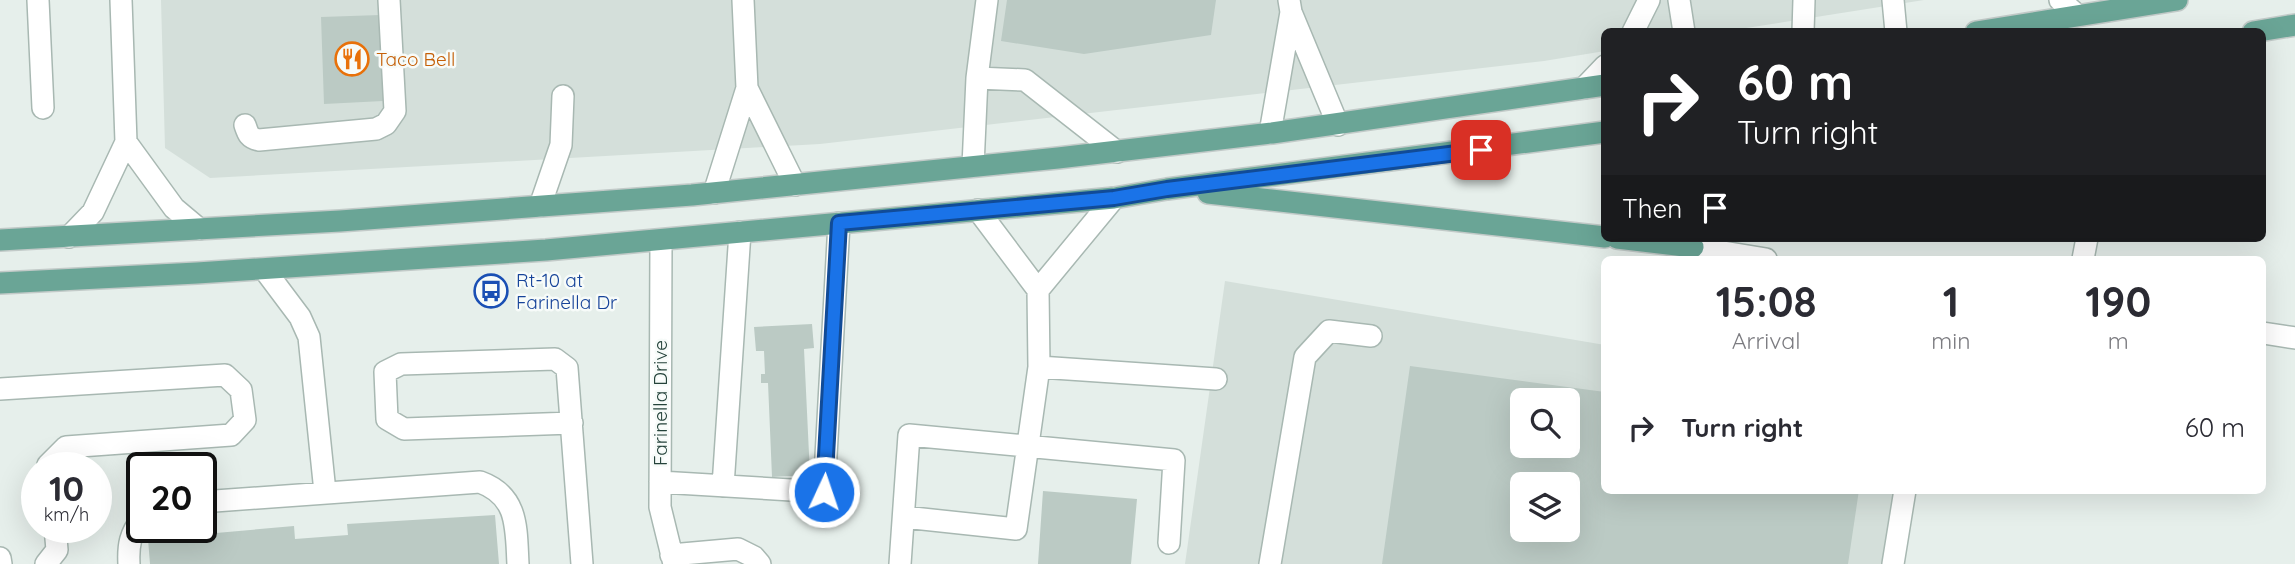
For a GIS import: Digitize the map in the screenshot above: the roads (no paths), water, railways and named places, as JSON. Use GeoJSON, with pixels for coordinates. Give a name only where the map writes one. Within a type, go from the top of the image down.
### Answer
{"type":"FeatureCollection","features":[{"type":"Feature","properties":{"kind":"main road"},"geometry":{"type":"LineString","coordinates":[[2000,28],[2177,0]]}},
{"type":"Feature","properties":{"kind":"main road"},"geometry":{"type":"LineString","coordinates":[[2266,30],[2295,25]]}},
{"type":"Feature","properties":{"kind":"main road"},"geometry":{"type":"LineString","coordinates":[[0,240],[714,193],[1117,152],[1338,125],[1594,87]]}},
{"type":"Feature","properties":{"kind":"main road"},"geometry":{"type":"LineString","coordinates":[[0,283],[546,250],[1114,198],[1601,133]]}},
{"type":"Feature","properties":{"kind":"main road"},"geometry":{"type":"LineString","coordinates":[[1167,189],[1601,237]]}},
{"type":"Feature","properties":{"kind":"main road"},"geometry":{"type":"LineString","coordinates":[[1651,242],[1693,247]]}},
{"type":"Feature","properties":{"kind":"street"},"geometry":{"type":"LineString","coordinates":[[38,0],[43,108]]}},
{"type":"Feature","properties":{"kind":"street"},"geometry":{"type":"LineString","coordinates":[[69,237],[93,212],[126,142],[121,0]]}},
{"type":"Feature","properties":{"kind":"street"},"geometry":{"type":"LineString","coordinates":[[246,125],[252,139],[260,140],[376,129],[386,124],[395,111],[388,0]]}},
{"type":"Feature","properties":{"kind":"street"},"geometry":{"type":"LineString","coordinates":[[714,193],[747,88],[743,0]]}},
{"type":"Feature","properties":{"kind":"street"},"geometry":{"type":"LineString","coordinates":[[973,166],[977,78],[986,0]]}},
{"type":"Feature","properties":{"kind":"street"},"geometry":{"type":"LineString","coordinates":[[1635,28],[1649,0]]}},
{"type":"Feature","properties":{"kind":"street"},"geometry":{"type":"LineString","coordinates":[[1679,0],[1683,28]]}},
{"type":"Feature","properties":{"kind":"street"},"geometry":{"type":"LineString","coordinates":[[1803,28],[1804,0]]}},
{"type":"Feature","properties":{"kind":"street"},"geometry":{"type":"LineString","coordinates":[[1893,0],[1896,28]]}},
{"type":"Feature","properties":{"kind":"street"},"geometry":{"type":"LineString","coordinates":[[2060,0],[2077,15]]}},
{"type":"Feature","properties":{"kind":"street"},"geometry":{"type":"LineString","coordinates":[[1290,6],[1338,125]]}},
{"type":"Feature","properties":{"kind":"street"},"geometry":{"type":"LineString","coordinates":[[1270,133],[1290,6]]}},
{"type":"Feature","properties":{"kind":"street"},"geometry":{"type":"LineString","coordinates":[[977,78],[1025,80],[1117,152]]}},
{"type":"Feature","properties":{"kind":"street"},"geometry":{"type":"LineString","coordinates":[[747,88],[795,185]]}},
{"type":"Feature","properties":{"kind":"street"},"geometry":{"type":"LineString","coordinates":[[540,206],[561,145],[563,96]]}},
{"type":"Feature","properties":{"kind":"street"},"geometry":{"type":"LineString","coordinates":[[126,142],[174,208],[199,229]]}},
{"type":"Feature","properties":{"kind":"street"},"geometry":{"type":"LineString","coordinates":[[1038,290],[1114,198]]}},
{"type":"Feature","properties":{"kind":"street"},"geometry":{"type":"LineString","coordinates":[[904,517],[1016,529],[1039,367],[1038,290],[978,210]]}},
{"type":"Feature","properties":{"kind":"street"},"geometry":{"type":"LineString","coordinates":[[660,482],[824,492],[839,223]]}},
{"type":"Feature","properties":{"kind":"street"},"geometry":{"type":"LineString","coordinates":[[723,486],[740,232]]}},
{"type":"Feature","properties":{"kind":"street","name":"Farinella Drive"},"geometry":{"type":"LineString","coordinates":[[661,240],[660,507],[672,559]]}},
{"type":"Feature","properties":{"kind":"street"},"geometry":{"type":"LineString","coordinates":[[1693,247],[1748,256]]}},
{"type":"Feature","properties":{"kind":"street"},"geometry":{"type":"LineString","coordinates":[[264,269],[300,317],[309,337],[325,492]]}},
{"type":"Feature","properties":{"kind":"street"},"geometry":{"type":"LineString","coordinates":[[1270,564],[1305,357],[1329,331],[1371,336]]}},
{"type":"Feature","properties":{"kind":"street"},"geometry":{"type":"LineString","coordinates":[[2266,333],[2295,338]]}},
{"type":"Feature","properties":{"kind":"street"},"geometry":{"type":"LineString","coordinates":[[572,423],[404,429],[387,419],[386,372],[401,364],[555,359],[567,368],[572,423],[582,564]]}},
{"type":"Feature","properties":{"kind":"street"},"geometry":{"type":"LineString","coordinates":[[1039,367],[1216,379]]}},
{"type":"Feature","properties":{"kind":"street"},"geometry":{"type":"LineString","coordinates":[[0,389],[225,375],[241,390],[245,421],[231,435],[66,447],[61,452]]}},
{"type":"Feature","properties":{"kind":"street"},"geometry":{"type":"LineString","coordinates":[[900,564],[909,435],[1174,460],[1169,543]]}},
{"type":"Feature","properties":{"kind":"street"},"geometry":{"type":"LineString","coordinates":[[217,501],[480,482],[501,493],[513,517],[518,564]]}},
{"type":"Feature","properties":{"kind":"street"},"geometry":{"type":"LineString","coordinates":[[1893,564],[1904,494]]}},
{"type":"Feature","properties":{"kind":"street"},"geometry":{"type":"LineString","coordinates":[[46,564],[57,550],[56,543]]}},
{"type":"Feature","properties":{"kind":"street"},"geometry":{"type":"LineString","coordinates":[[129,564],[130,543]]}},
{"type":"Feature","properties":{"kind":"street"},"geometry":{"type":"LineString","coordinates":[[672,559],[738,549],[754,557],[760,564]]}},
{"type":"Feature","properties":{"kind":"street"},"geometry":{"type":"LineString","coordinates":[[0,558],[1,564]]}},
{"type":"Feature","properties":{"kind":"place","name":"Taco Bell"},"geometry":{"type":"Point","coordinates":[352,59]}},
{"type":"Feature","properties":{"kind":"place","name":"Rt-10 at Farinella Dr"},"geometry":{"type":"Point","coordinates":[491,291]}}]}
